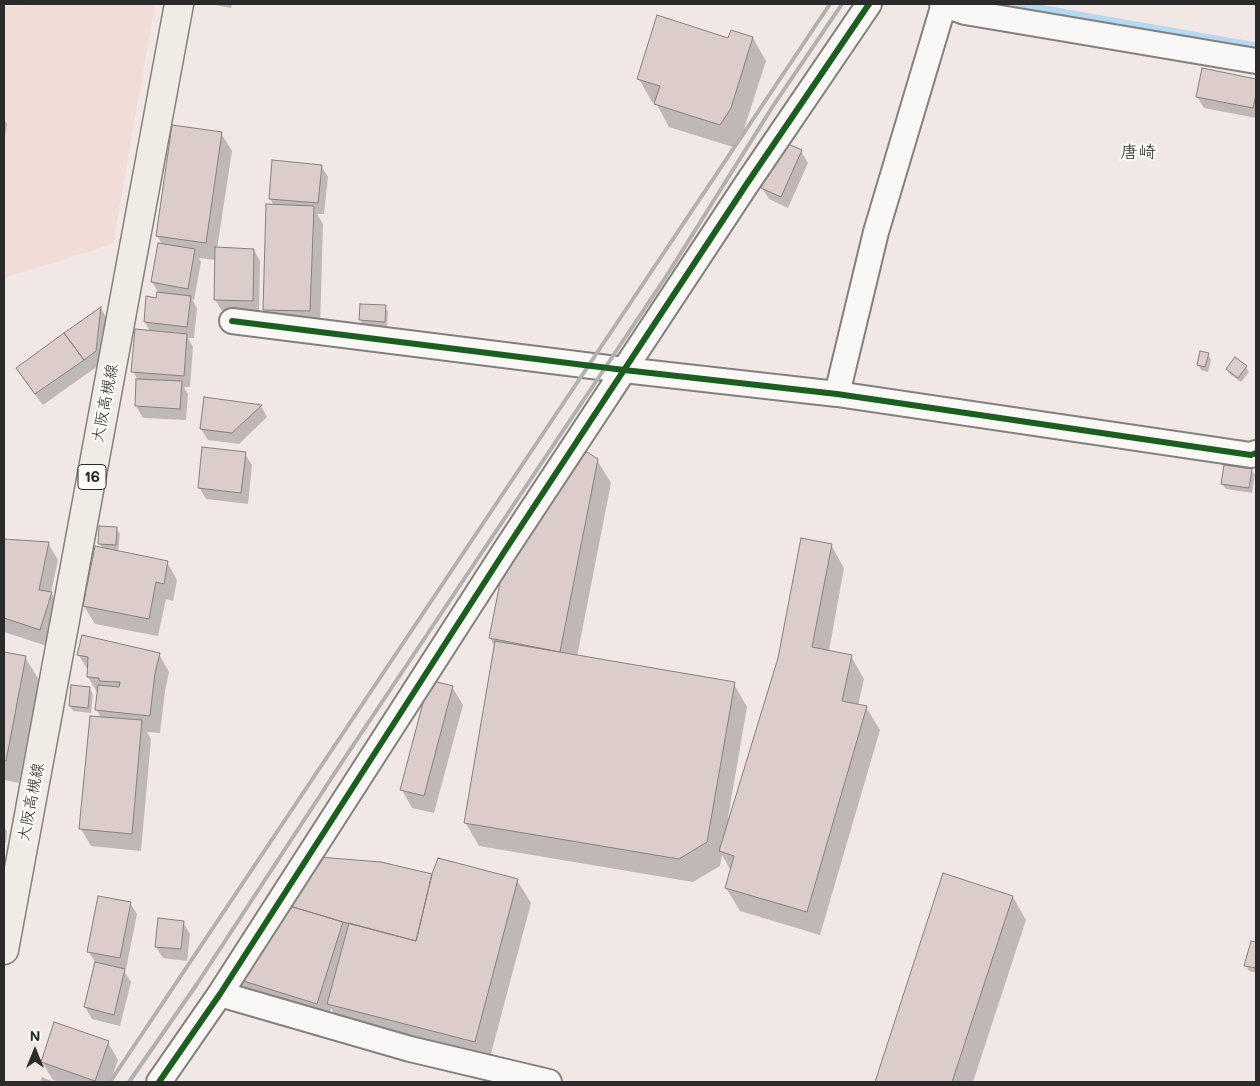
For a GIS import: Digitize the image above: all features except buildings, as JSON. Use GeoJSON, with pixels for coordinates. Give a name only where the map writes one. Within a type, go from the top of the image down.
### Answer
{"type":"FeatureCollection","features":[{"type":"Feature","properties":{"kind":"main road","name":"大阪高槻線"},"geometry":{"type":"LineString","coordinates":[[4,950],[179,4]]}},
{"type":"Feature","properties":{"kind":"street"},"geometry":{"type":"LineString","coordinates":[[160,1082],[220,994],[506,549],[741,193],[869,4]]}},
{"type":"Feature","properties":{"kind":"street"},"geometry":{"type":"LineString","coordinates":[[837,394],[876,232],[943,4],[965,12],[1256,61]]}},
{"type":"Feature","properties":{"kind":"street"},"geometry":{"type":"LineString","coordinates":[[232,320],[624,370],[837,394],[1251,455],[1256,453]]}},
{"type":"Feature","properties":{"kind":"street"},"geometry":{"type":"LineString","coordinates":[[220,994],[410,1049],[549,1082]]}},
{"type":"Feature","properties":{"kind":"shaded area"},"geometry":{"type":"Polygon","coordinates":[[[155,4],[113,244],[4,278],[4,6],[155,4]]]}},
{"type":"Feature","properties":{"kind":"waterway"},"geometry":{"type":"LineString","coordinates":[[1016,4],[1256,46]]}},
{"type":"Feature","properties":{"kind":"railway"},"geometry":{"type":"LineString","coordinates":[[110,1082],[830,4]]}},
{"type":"Feature","properties":{"kind":"railway"},"geometry":{"type":"LineString","coordinates":[[129,1082],[197,984],[340,765],[669,272],[773,106],[842,4]]}},
{"type":"Feature","properties":{"kind":"cycle path"},"geometry":{"type":"LineString","coordinates":[[159,1082],[220,994],[506,549],[746,185],[869,4]]}},
{"type":"Feature","properties":{"kind":"cycle path"},"geometry":{"type":"LineString","coordinates":[[232,321],[624,370],[837,394],[1251,455],[1256,453]]}},
{"type":"Feature","properties":{"kind":"district","name":"唐崎"},"geometry":{"type":"Point","coordinates":[1138,152]}}]}
